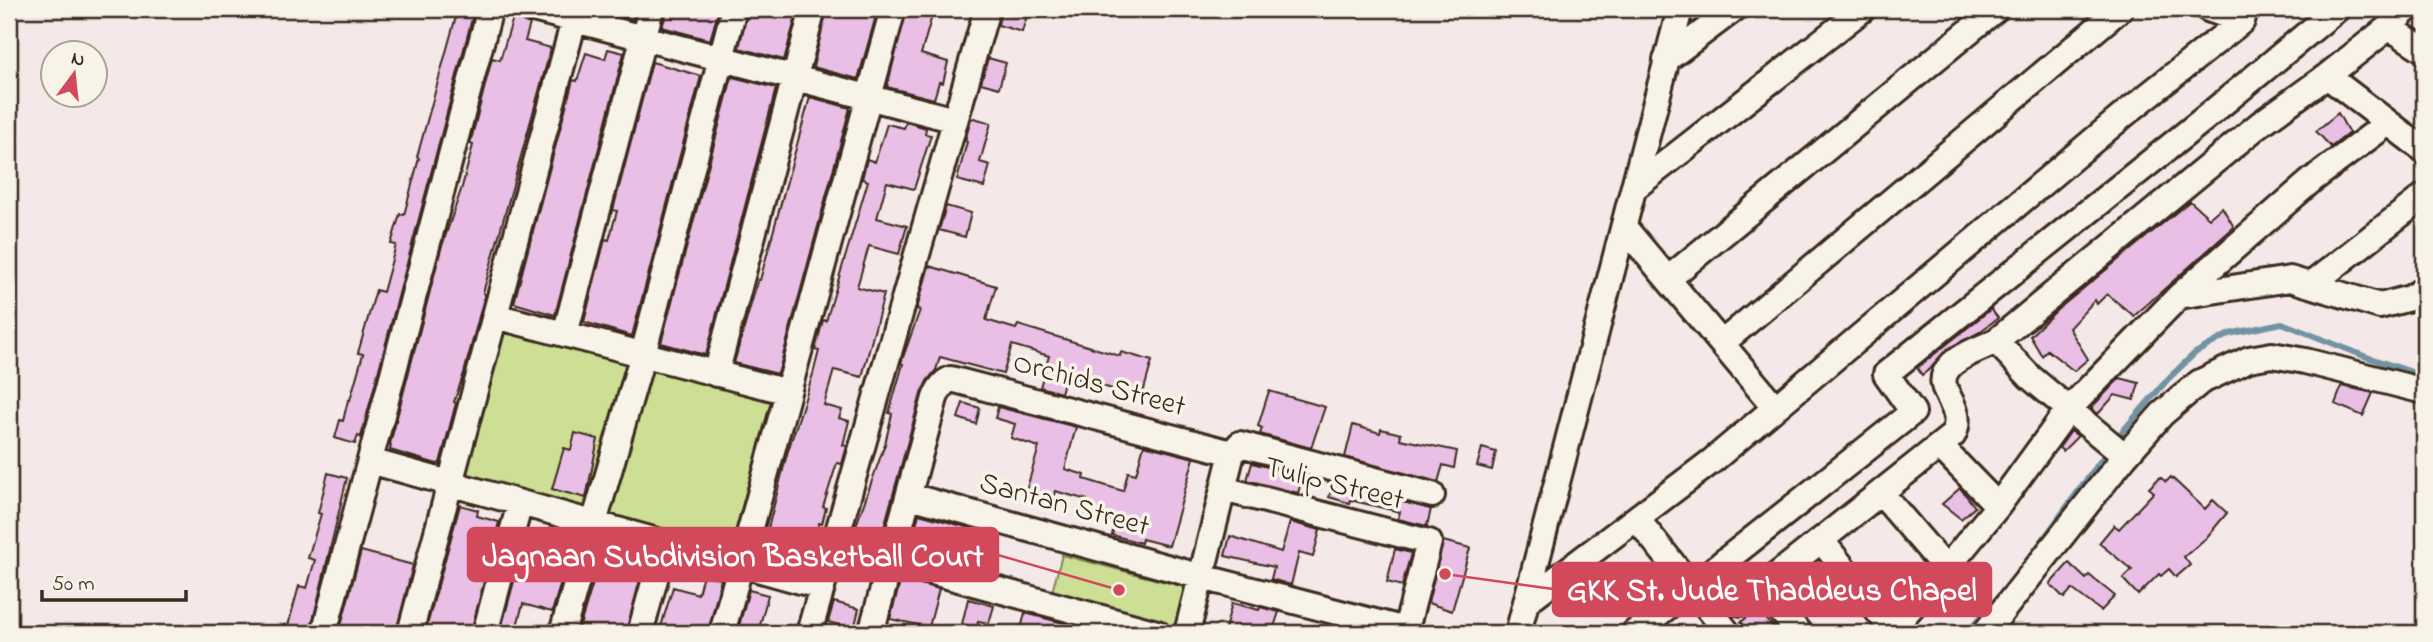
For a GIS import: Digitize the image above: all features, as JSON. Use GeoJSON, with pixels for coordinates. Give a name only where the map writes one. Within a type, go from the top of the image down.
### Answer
{"type":"FeatureCollection","features":[{"type":"Feature","properties":{"kind":"street"},"geometry":{"type":"LineString","coordinates":[[324,633],[490,9]]}},
{"type":"Feature","properties":{"kind":"street"},"geometry":{"type":"LineString","coordinates":[[533,9],[575,14],[644,38],[955,120]]}},
{"type":"Feature","properties":{"kind":"street"},"geometry":{"type":"LineString","coordinates":[[565,334],[652,9]]}},
{"type":"Feature","properties":{"kind":"street"},"geometry":{"type":"LineString","coordinates":[[562,633],[643,354],[734,9]]}},
{"type":"Feature","properties":{"kind":"street"},"geometry":{"type":"LineString","coordinates":[[716,374],[813,9]]}},
{"type":"Feature","properties":{"kind":"street"},"geometry":{"type":"LineString","coordinates":[[722,633],[892,9]]}},
{"type":"Feature","properties":{"kind":"street"},"geometry":{"type":"LineString","coordinates":[[810,633],[986,9]]}},
{"type":"Feature","properties":{"kind":"street"},"geometry":{"type":"LineString","coordinates":[[1517,633],[1680,9]]}},
{"type":"Feature","properties":{"kind":"street"},"geometry":{"type":"LineString","coordinates":[[1666,60],[1734,9]]}},
{"type":"Feature","properties":{"kind":"street"},"geometry":{"type":"LineString","coordinates":[[1634,188],[1863,9]]}},
{"type":"Feature","properties":{"kind":"street"},"geometry":{"type":"LineString","coordinates":[[1668,279],[1996,9]]}},
{"type":"Feature","properties":{"kind":"street"},"geometry":{"type":"LineString","coordinates":[[1722,343],[2120,9]]}},
{"type":"Feature","properties":{"kind":"street"},"geometry":{"type":"LineString","coordinates":[[2208,9],[2244,15]]}},
{"type":"Feature","properties":{"kind":"street"},"geometry":{"type":"LineString","coordinates":[[1634,633],[1913,412],[1886,374],[2337,9]]}},
{"type":"Feature","properties":{"kind":"street"},"geometry":{"type":"LineString","coordinates":[[1741,603],[1953,435],[1958,420],[1956,411],[1942,386],[1945,373],[1956,361],[1996,341],[2260,124],[2389,27],[2407,9]]}},
{"type":"Feature","properties":{"kind":"street"},"geometry":{"type":"LineString","coordinates":[[410,633],[575,14]]}},
{"type":"Feature","properties":{"kind":"street"},"geometry":{"type":"LineString","coordinates":[[1527,601],[1712,461],[1774,406],[2244,15]]}},
{"type":"Feature","properties":{"kind":"street"},"geometry":{"type":"LineString","coordinates":[[2389,27],[2424,50]]}},
{"type":"Feature","properties":{"kind":"street"},"geometry":{"type":"LineString","coordinates":[[2326,76],[2424,150]]}},
{"type":"Feature","properties":{"kind":"street"},"geometry":{"type":"LineString","coordinates":[[1821,540],[1890,631],[1998,506],[2068,410],[2179,296],[2312,180],[2388,123]]}},
{"type":"Feature","properties":{"kind":"street"},"geometry":{"type":"LineString","coordinates":[[2312,284],[2424,196]]}},
{"type":"Feature","properties":{"kind":"street"},"geometry":{"type":"LineString","coordinates":[[1625,226],[1774,406]]}},
{"type":"Feature","properties":{"kind":"street"},"geometry":{"type":"LineString","coordinates":[[2231,251],[2250,284]]}},
{"type":"Feature","properties":{"kind":"street"},"geometry":{"type":"LineString","coordinates":[[2179,296],[2290,279],[2380,306],[2410,298],[2424,289]]}},
{"type":"Feature","properties":{"kind":"street"},"geometry":{"type":"LineString","coordinates":[[495,316],[788,392]]}},
{"type":"Feature","properties":{"kind":"street"},"geometry":{"type":"LineString","coordinates":[[1996,341],[2030,377],[2123,455]]}},
{"type":"Feature","properties":{"kind":"street"},"geometry":{"type":"LineString","coordinates":[[1985,633],[2123,455],[2162,414],[2200,382],[2249,359],[2272,355],[2305,360],[2424,391]]}},
{"type":"Feature","properties":{"kind":"street","name":"Orchids Street"},"geometry":{"type":"LineString","coordinates":[[910,496],[935,397],[939,389],[951,379],[1232,453]]}},
{"type":"Feature","properties":{"kind":"street"},"geometry":{"type":"LineString","coordinates":[[1187,633],[1232,453],[1240,444],[1432,495]]}},
{"type":"Feature","properties":{"kind":"street"},"geometry":{"type":"LineString","coordinates":[[1940,446],[1998,506]]}},
{"type":"Feature","properties":{"kind":"street"},"geometry":{"type":"LineString","coordinates":[[370,461],[822,587]]}},
{"type":"Feature","properties":{"kind":"street","name":"Tulip Street"},"geometry":{"type":"LineString","coordinates":[[1223,489],[1429,542],[1405,632]]}},
{"type":"Feature","properties":{"kind":"street"},"geometry":{"type":"LineString","coordinates":[[1881,493],[1946,569]]}},
{"type":"Feature","properties":{"kind":"street"},"geometry":{"type":"LineString","coordinates":[[871,633],[910,496]]}},
{"type":"Feature","properties":{"kind":"street","name":"Santan Street"},"geometry":{"type":"LineString","coordinates":[[910,496],[1405,632]]}},
{"type":"Feature","properties":{"kind":"street"},"geometry":{"type":"LineString","coordinates":[[485,633],[520,503]]}},
{"type":"Feature","properties":{"kind":"street"},"geometry":{"type":"LineString","coordinates":[[1637,519],[1728,633]]}},
{"type":"Feature","properties":{"kind":"street"},"geometry":{"type":"LineString","coordinates":[[640,633],[664,543]]}},
{"type":"Feature","properties":{"kind":"street"},"geometry":{"type":"LineString","coordinates":[[892,561],[1157,633]]}},
{"type":"Feature","properties":{"kind":"street"},"geometry":{"type":"LineString","coordinates":[[1762,587],[1799,633]]}},
{"type":"Feature","properties":{"kind":"green space"},"geometry":{"type":"Polygon","coordinates":[[[503,328],[771,401],[731,547],[463,475],[503,328]]]}},
{"type":"Feature","properties":{"kind":"green space"},"geometry":{"type":"Polygon","coordinates":[[[1062,555],[1185,587],[1175,627],[1052,592],[1062,555]]]}},
{"type":"Feature","properties":{"kind":"building"},"geometry":{"type":"Polygon","coordinates":[[[458,9],[474,11],[361,437],[358,436],[355,444],[335,438],[350,400],[363,354],[358,353],[376,290],[383,292],[396,245],[391,244],[400,214],[404,215],[419,158],[417,157],[458,9]]]}},
{"type":"Feature","properties":{"kind":"building"},"geometry":{"type":"Polygon","coordinates":[[[591,9],[636,9],[633,20],[591,9]]]}},
{"type":"Feature","properties":{"kind":"building"},"geometry":{"type":"Polygon","coordinates":[[[668,9],[719,9],[710,40],[662,27],[668,9]]]}},
{"type":"Feature","properties":{"kind":"building"},"geometry":{"type":"Polygon","coordinates":[[[748,9],[798,9],[784,60],[739,48],[748,9]]]}},
{"type":"Feature","properties":{"kind":"building"},"geometry":{"type":"Polygon","coordinates":[[[827,9],[878,9],[858,79],[813,67],[827,9]]]}},
{"type":"Feature","properties":{"kind":"building"},"geometry":{"type":"Polygon","coordinates":[[[907,9],[934,9],[921,54],[948,62],[943,83],[939,82],[934,99],[887,87],[907,9]]]}},
{"type":"Feature","properties":{"kind":"building"},"geometry":{"type":"Polygon","coordinates":[[[1001,9],[1028,12],[1022,32],[998,25],[1001,9]]]}},
{"type":"Feature","properties":{"kind":"building"},"geometry":{"type":"Polygon","coordinates":[[[513,18],[530,24],[525,41],[551,48],[483,293],[485,294],[454,402],[456,403],[440,463],[437,464],[390,450],[390,444],[441,249],[462,187],[492,58],[500,60],[513,18]]]}},
{"type":"Feature","properties":{"kind":"building"},"geometry":{"type":"Polygon","coordinates":[[[608,49],[624,53],[555,315],[514,303],[573,80],[577,81],[586,53],[605,59],[608,49]]]}},
{"type":"Feature","properties":{"kind":"building"},"geometry":{"type":"Polygon","coordinates":[[[988,58],[1006,63],[999,88],[981,83],[988,58]]]}},
{"type":"Feature","properties":{"kind":"building"},"geometry":{"type":"Polygon","coordinates":[[[652,62],[701,76],[632,336],[584,322],[605,239],[609,240],[617,211],[613,210],[652,62]]]}},
{"type":"Feature","properties":{"kind":"building"},"geometry":{"type":"Polygon","coordinates":[[[732,77],[776,88],[706,355],[661,343],[732,77]]]}},
{"type":"Feature","properties":{"kind":"building"},"geometry":{"type":"Polygon","coordinates":[[[810,97],[850,108],[778,374],[734,363],[760,280],[810,97]]]}},
{"type":"Feature","properties":{"kind":"building"},"geometry":{"type":"Polygon","coordinates":[[[2338,113],[2349,133],[2331,147],[2316,131],[2338,113]]]}},
{"type":"Feature","properties":{"kind":"building"},"geometry":{"type":"Polygon","coordinates":[[[971,119],[991,123],[980,162],[990,165],[984,187],[957,180],[971,119]]]}},
{"type":"Feature","properties":{"kind":"building"},"geometry":{"type":"Polygon","coordinates":[[[906,122],[926,128],[925,134],[931,135],[914,189],[887,182],[877,218],[907,226],[899,254],[869,246],[857,287],[884,294],[862,377],[834,370],[824,405],[842,410],[839,418],[849,421],[843,445],[847,446],[842,464],[837,463],[823,507],[826,508],[822,524],[819,523],[814,540],[811,539],[804,566],[762,552],[787,454],[813,374],[819,351],[815,350],[823,320],[826,321],[868,181],[862,179],[867,159],[875,162],[887,124],[904,128],[906,122]]]}},
{"type":"Feature","properties":{"kind":"building"},"geometry":{"type":"Polygon","coordinates":[[[2190,201],[2209,218],[2222,207],[2234,227],[2134,316],[2107,294],[2097,304],[2095,300],[2069,328],[2088,359],[2074,371],[2047,350],[2042,356],[2030,336],[2057,310],[2190,201]]]}},
{"type":"Feature","properties":{"kind":"building"},"geometry":{"type":"Polygon","coordinates":[[[946,206],[971,213],[965,237],[939,230],[946,206]]]}},
{"type":"Feature","properties":{"kind":"building"},"geometry":{"type":"Polygon","coordinates":[[[929,266],[996,286],[986,320],[1016,329],[1018,325],[1120,356],[1121,352],[1152,361],[1143,393],[1123,387],[1122,392],[1066,375],[1061,393],[1040,387],[1049,356],[1012,345],[1003,374],[940,357],[936,370],[921,394],[879,545],[852,537],[885,444],[892,414],[889,413],[903,364],[901,363],[920,310],[917,309],[929,266]]]}},
{"type":"Feature","properties":{"kind":"building"},"geometry":{"type":"Polygon","coordinates":[[[1991,309],[1998,318],[1978,333],[1947,349],[1922,375],[1917,368],[1991,309]]]}},
{"type":"Feature","properties":{"kind":"building"},"geometry":{"type":"Polygon","coordinates":[[[2120,378],[2139,383],[2134,400],[2115,395],[2098,414],[2091,408],[2120,378]]]}},
{"type":"Feature","properties":{"kind":"building"},"geometry":{"type":"Polygon","coordinates":[[[2342,386],[2373,393],[2363,416],[2335,404],[2342,386]]]}},
{"type":"Feature","properties":{"kind":"building"},"geometry":{"type":"Polygon","coordinates":[[[1269,391],[1325,407],[1311,448],[1260,434],[1262,428],[1258,426],[1269,391]]]}},
{"type":"Feature","properties":{"kind":"building"},"geometry":{"type":"Polygon","coordinates":[[[963,403],[980,408],[976,424],[958,418],[963,403]]]}},
{"type":"Feature","properties":{"kind":"building"},"geometry":{"type":"Polygon","coordinates":[[[998,407],[1076,427],[1065,469],[1085,475],[1084,479],[1123,491],[1128,472],[1136,474],[1144,445],[1194,458],[1169,546],[1142,539],[1141,543],[1112,535],[1115,522],[1084,513],[1087,500],[1055,491],[1051,506],[1033,501],[1035,494],[1026,491],[1039,447],[1011,438],[1015,424],[995,418],[998,407]]]}},
{"type":"Feature","properties":{"kind":"building"},"geometry":{"type":"Polygon","coordinates":[[[1353,425],[1380,433],[1381,429],[1401,434],[1400,439],[1457,451],[1454,468],[1443,465],[1438,482],[1345,457],[1353,425]]]}},
{"type":"Feature","properties":{"kind":"building"},"geometry":{"type":"Polygon","coordinates":[[[2071,431],[2078,436],[2063,451],[2059,448],[2071,431]]]}},
{"type":"Feature","properties":{"kind":"building"},"geometry":{"type":"Polygon","coordinates":[[[575,433],[598,439],[586,498],[552,489],[564,448],[571,450],[575,433]]]}},
{"type":"Feature","properties":{"kind":"building"},"geometry":{"type":"Polygon","coordinates":[[[1482,448],[1496,452],[1492,470],[1477,466],[1482,448]]]}},
{"type":"Feature","properties":{"kind":"building"},"geometry":{"type":"Polygon","coordinates":[[[1252,463],[1303,476],[1298,493],[1247,480],[1252,463]]]}},
{"type":"Feature","properties":{"kind":"building"},"geometry":{"type":"Polygon","coordinates":[[[328,473],[347,478],[310,633],[286,633],[299,586],[307,588],[315,560],[308,558],[321,514],[318,513],[328,473]]]}},
{"type":"Feature","properties":{"kind":"building"},"geometry":{"type":"Polygon","coordinates":[[[2160,477],[2166,482],[2171,477],[2205,509],[2213,500],[2227,513],[2206,538],[2184,557],[2190,565],[2176,577],[2169,569],[2161,576],[2159,574],[2138,595],[2123,579],[2132,570],[2099,543],[2114,525],[2119,529],[2154,492],[2149,488],[2160,477]]]}},
{"type":"Feature","properties":{"kind":"building"},"geometry":{"type":"Polygon","coordinates":[[[1333,484],[1431,509],[1427,526],[1398,519],[1400,512],[1329,497],[1333,484]]]}},
{"type":"Feature","properties":{"kind":"building"},"geometry":{"type":"Polygon","coordinates":[[[1960,488],[1975,507],[1961,519],[1942,504],[1960,488]]]}},
{"type":"Feature","properties":{"kind":"building"},"geometry":{"type":"Polygon","coordinates":[[[460,505],[478,510],[477,516],[499,522],[471,633],[425,633],[460,505]]]}},
{"type":"Feature","properties":{"kind":"building"},"geometry":{"type":"Polygon","coordinates":[[[919,514],[984,532],[974,568],[946,560],[948,554],[911,543],[919,514]]]}},
{"type":"Feature","properties":{"kind":"building"},"geometry":{"type":"Polygon","coordinates":[[[1290,522],[1320,530],[1313,557],[1299,553],[1291,585],[1271,579],[1274,567],[1225,556],[1230,536],[1281,552],[1290,522]]]}},
{"type":"Feature","properties":{"kind":"building"},"geometry":{"type":"Polygon","coordinates":[[[554,537],[573,542],[552,612],[523,604],[515,633],[500,633],[516,574],[520,575],[528,549],[549,554],[554,537]]]}},
{"type":"Feature","properties":{"kind":"building"},"geometry":{"type":"Polygon","coordinates":[[[1443,541],[1470,548],[1452,611],[1428,603],[1443,541]]]}},
{"type":"Feature","properties":{"kind":"building"},"geometry":{"type":"Polygon","coordinates":[[[605,544],[646,557],[626,633],[578,632],[605,544]]]}},
{"type":"Feature","properties":{"kind":"building"},"geometry":{"type":"Polygon","coordinates":[[[1395,549],[1411,553],[1402,586],[1387,582],[1395,549]]]}},
{"type":"Feature","properties":{"kind":"building"},"geometry":{"type":"Polygon","coordinates":[[[361,551],[413,565],[396,633],[339,633],[361,551]]]}},
{"type":"Feature","properties":{"kind":"building"},"geometry":{"type":"Polygon","coordinates":[[[2069,563],[2086,579],[2089,575],[2115,596],[2101,611],[2072,589],[2064,598],[2050,584],[2069,563]]]}},
{"type":"Feature","properties":{"kind":"building"},"geometry":{"type":"Polygon","coordinates":[[[703,574],[721,579],[708,633],[659,633],[673,587],[698,594],[703,574]]]}},
{"type":"Feature","properties":{"kind":"building"},"geometry":{"type":"Polygon","coordinates":[[[901,579],[939,589],[929,627],[890,619],[901,579]]]}},
{"type":"Feature","properties":{"kind":"building"},"geometry":{"type":"Polygon","coordinates":[[[749,590],[768,595],[758,633],[737,633],[749,590]]]}},
{"type":"Feature","properties":{"kind":"building"},"geometry":{"type":"Polygon","coordinates":[[[968,599],[994,606],[989,623],[978,621],[977,628],[962,624],[968,599]]]}},
{"type":"Feature","properties":{"kind":"building"},"geometry":{"type":"Polygon","coordinates":[[[834,602],[859,609],[854,629],[828,622],[834,602]]]}},
{"type":"Feature","properties":{"kind":"building"},"geometry":{"type":"Polygon","coordinates":[[[1232,603],[1279,612],[1272,633],[1224,633],[1232,603]]]}},
{"type":"Feature","properties":{"kind":"building"},"geometry":{"type":"Polygon","coordinates":[[[1758,609],[1778,633],[1751,633],[1741,622],[1758,609]]]}},
{"type":"Feature","properties":{"kind":"building"},"geometry":{"type":"Polygon","coordinates":[[[1025,613],[1101,633],[1020,633],[1025,613]]]}},
{"type":"Feature","properties":{"kind":"waterway"},"geometry":{"type":"LineString","coordinates":[[2115,440],[2168,379],[2195,353],[2229,334],[2282,323],[2364,356],[2424,376]]}},
{"type":"Feature","properties":{"kind":"waterway"},"geometry":{"type":"LineString","coordinates":[[2031,556],[2109,449]]}},
{"type":"Feature","properties":{"kind":"waterway"},"geometry":{"type":"LineString","coordinates":[[1967,633],[2000,595]]}},
{"type":"Feature","properties":{"kind":"place","name":"GKK St. Jude Thaddeus Chapel"},"geometry":{"type":"Point","coordinates":[1445,574]}},
{"type":"Feature","properties":{"kind":"place","name":"Jagnaan Subdivision Basketball Court"},"geometry":{"type":"Point","coordinates":[1119,590]}}]}
